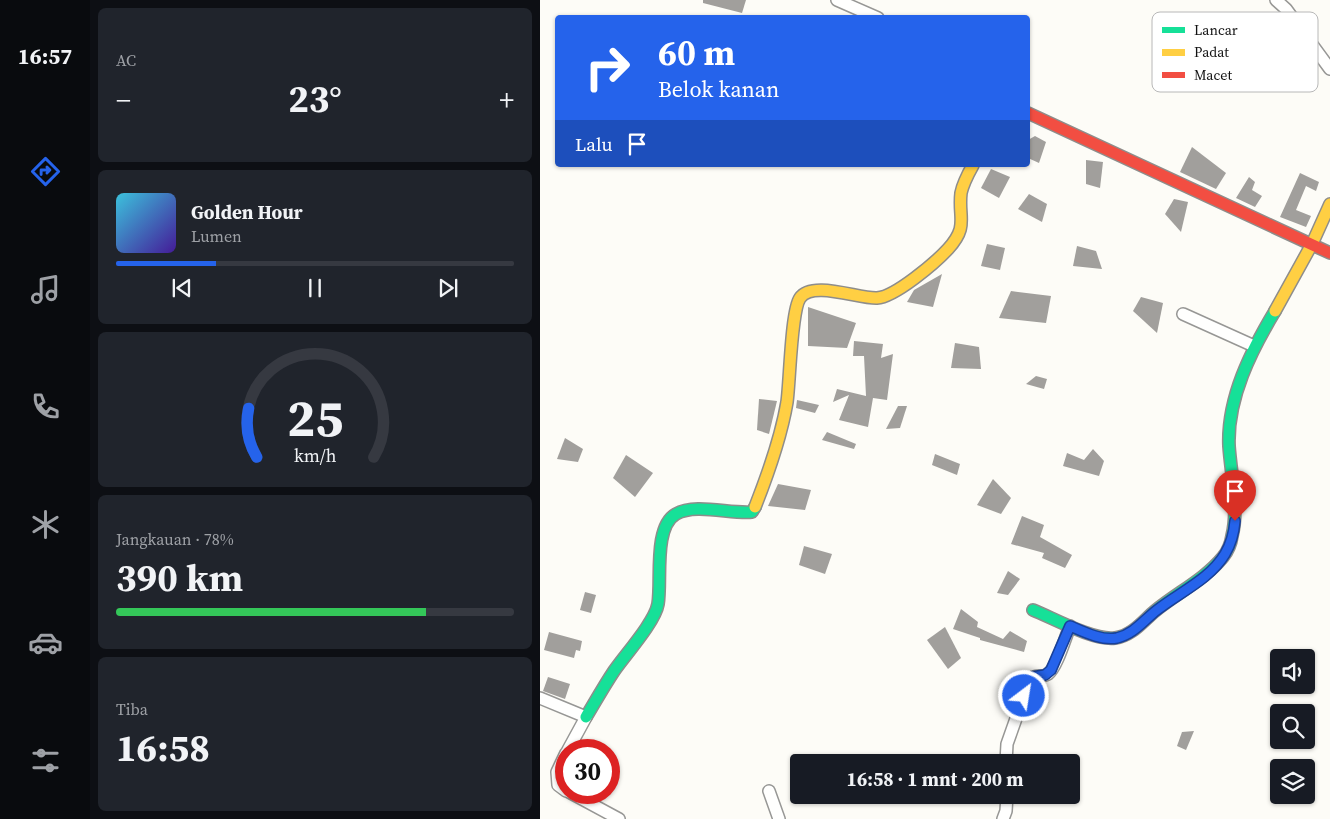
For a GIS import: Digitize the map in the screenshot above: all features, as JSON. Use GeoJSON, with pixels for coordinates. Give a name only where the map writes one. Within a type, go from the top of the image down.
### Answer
{"type":"FeatureCollection","features":[{"type":"Feature","properties":{"kind":"street"},"geometry":{"type":"LineString","coordinates":[[837,0],[856,4],[873,15]]}},
{"type":"Feature","properties":{"kind":"street"},"geometry":{"type":"LineString","coordinates":[[1276,0],[1288,4]]}},
{"type":"Feature","properties":{"kind":"street"},"geometry":{"type":"LineString","coordinates":[[1318,50],[1330,69]]}},
{"type":"Feature","properties":{"kind":"street"},"geometry":{"type":"LineString","coordinates":[[1030,114],[1330,253]]}},
{"type":"Feature","properties":{"kind":"street"},"geometry":{"type":"LineString","coordinates":[[574,739],[613,672],[653,617],[658,606],[664,526],[680,512],[703,508],[744,514],[752,512],[755,507],[774,455],[784,413],[796,307],[801,295],[820,291],[877,298],[884,297],[907,284],[957,240],[962,226],[961,191],[972,167]]}},
{"type":"Feature","properties":{"kind":"street"},"geometry":{"type":"LineString","coordinates":[[1033,610],[1070,626],[1105,638],[1115,638],[1125,635],[1206,575],[1224,555],[1232,538],[1235,521],[1230,442],[1233,410],[1244,371],[1254,346],[1312,244],[1330,204]]}},
{"type":"Feature","properties":{"kind":"street"},"geometry":{"type":"LineString","coordinates":[[1183,314],[1254,346]]}},
{"type":"Feature","properties":{"kind":"street"},"geometry":{"type":"LineString","coordinates":[[1006,754],[1007,744],[1030,679],[1034,676],[1045,675],[1051,670],[1070,626]]}},
{"type":"Feature","properties":{"kind":"street"},"geometry":{"type":"LineString","coordinates":[[540,698],[586,717]]}},
{"type":"Feature","properties":{"kind":"street"},"geometry":{"type":"LineString","coordinates":[[769,792],[779,819]]}},
{"type":"Feature","properties":{"kind":"street"},"geometry":{"type":"LineString","coordinates":[[591,804],[619,819]]}},
{"type":"Feature","properties":{"kind":"street"},"geometry":{"type":"LineString","coordinates":[[1002,819],[1006,811],[1006,804]]}},
{"type":"Feature","properties":{"kind":"building"},"geometry":{"type":"Polygon","coordinates":[[[703,0],[746,0],[742,13],[703,3],[703,0]]]}},
{"type":"Feature","properties":{"kind":"building"},"geometry":{"type":"Polygon","coordinates":[[[1035,136],[1046,142],[1039,163],[1030,159],[1030,139],[1035,136]]]}},
{"type":"Feature","properties":{"kind":"building"},"geometry":{"type":"Polygon","coordinates":[[[1192,147],[1226,173],[1216,189],[1180,172],[1192,147]]]}},
{"type":"Feature","properties":{"kind":"building"},"geometry":{"type":"Polygon","coordinates":[[[1086,160],[1103,162],[1100,188],[1086,184],[1086,160]]]}},
{"type":"Feature","properties":{"kind":"building"},"geometry":{"type":"Polygon","coordinates":[[[991,169],[1010,177],[999,198],[981,188],[991,169]]]}},
{"type":"Feature","properties":{"kind":"building"},"geometry":{"type":"Polygon","coordinates":[[[1300,173],[1319,182],[1316,191],[1306,186],[1296,210],[1311,216],[1306,227],[1280,217],[1300,173]]]}},
{"type":"Feature","properties":{"kind":"building"},"geometry":{"type":"Polygon","coordinates":[[[1249,177],[1255,182],[1252,190],[1262,196],[1255,207],[1236,198],[1249,177]]]}},
{"type":"Feature","properties":{"kind":"building"},"geometry":{"type":"Polygon","coordinates":[[[1029,194],[1047,204],[1042,222],[1018,209],[1029,194]]]}},
{"type":"Feature","properties":{"kind":"building"},"geometry":{"type":"Polygon","coordinates":[[[1174,199],[1188,202],[1181,232],[1165,214],[1174,199]]]}},
{"type":"Feature","properties":{"kind":"building"},"geometry":{"type":"Polygon","coordinates":[[[987,244],[1005,248],[1000,270],[981,266],[987,244]]]}},
{"type":"Feature","properties":{"kind":"building"},"geometry":{"type":"Polygon","coordinates":[[[1077,246],[1096,251],[1102,269],[1073,266],[1077,246]]]}},
{"type":"Feature","properties":{"kind":"building"},"geometry":{"type":"Polygon","coordinates":[[[942,274],[933,307],[907,302],[914,290],[942,274]]]}},
{"type":"Feature","properties":{"kind":"building"},"geometry":{"type":"Polygon","coordinates":[[[1011,291],[1051,296],[1046,323],[999,318],[1011,291]]]}},
{"type":"Feature","properties":{"kind":"building"},"geometry":{"type":"Polygon","coordinates":[[[1141,297],[1163,303],[1157,333],[1133,311],[1141,297]]]}},
{"type":"Feature","properties":{"kind":"building"},"geometry":{"type":"Polygon","coordinates":[[[808,307],[856,323],[847,348],[808,346],[808,307]]]}},
{"type":"Feature","properties":{"kind":"building"},"geometry":{"type":"Polygon","coordinates":[[[854,341],[883,344],[881,358],[893,354],[887,400],[873,398],[868,427],[839,420],[849,395],[833,402],[837,389],[866,396],[864,356],[853,356],[854,341]]]}},
{"type":"Feature","properties":{"kind":"building"},"geometry":{"type":"Polygon","coordinates":[[[955,343],[979,347],[981,369],[951,368],[955,343]]]}},
{"type":"Feature","properties":{"kind":"building"},"geometry":{"type":"Polygon","coordinates":[[[1036,376],[1047,379],[1044,389],[1026,384],[1036,376]]]}},
{"type":"Feature","properties":{"kind":"building"},"geometry":{"type":"Polygon","coordinates":[[[759,399],[777,401],[769,434],[757,430],[759,399]]]}},
{"type":"Feature","properties":{"kind":"building"},"geometry":{"type":"Polygon","coordinates":[[[797,400],[819,405],[815,413],[796,408],[797,400]]]}},
{"type":"Feature","properties":{"kind":"building"},"geometry":{"type":"Polygon","coordinates":[[[898,406],[907,406],[900,428],[886,429],[898,406]]]}},
{"type":"Feature","properties":{"kind":"building"},"geometry":{"type":"Polygon","coordinates":[[[827,432],[856,444],[854,449],[822,440],[827,432]]]}},
{"type":"Feature","properties":{"kind":"building"},"geometry":{"type":"Polygon","coordinates":[[[565,438],[583,449],[578,462],[557,459],[565,438]]]}},
{"type":"Feature","properties":{"kind":"building"},"geometry":{"type":"Polygon","coordinates":[[[1093,449],[1104,461],[1099,476],[1063,466],[1067,453],[1084,460],[1093,449]]]}},
{"type":"Feature","properties":{"kind":"building"},"geometry":{"type":"Polygon","coordinates":[[[935,454],[960,464],[957,475],[932,465],[935,454]]]}},
{"type":"Feature","properties":{"kind":"building"},"geometry":{"type":"Polygon","coordinates":[[[626,455],[653,473],[635,497],[613,478],[626,455]]]}},
{"type":"Feature","properties":{"kind":"building"},"geometry":{"type":"Polygon","coordinates":[[[993,479],[1011,498],[1001,514],[977,505],[993,479]]]}},
{"type":"Feature","properties":{"kind":"building"},"geometry":{"type":"Polygon","coordinates":[[[778,484],[811,490],[805,510],[768,506],[778,484]]]}},
{"type":"Feature","properties":{"kind":"building"},"geometry":{"type":"Polygon","coordinates":[[[1022,516],[1044,525],[1040,537],[1072,555],[1065,568],[1042,558],[1044,553],[1011,544],[1022,516]]]}},
{"type":"Feature","properties":{"kind":"building"},"geometry":{"type":"Polygon","coordinates":[[[804,546],[832,554],[825,574],[799,565],[804,546]]]}},
{"type":"Feature","properties":{"kind":"building"},"geometry":{"type":"Polygon","coordinates":[[[1008,571],[1020,579],[1008,595],[997,593],[1008,571]]]}},
{"type":"Feature","properties":{"kind":"building"},"geometry":{"type":"Polygon","coordinates":[[[585,592],[596,595],[591,613],[580,610],[585,592]]]}},
{"type":"Feature","properties":{"kind":"building"},"geometry":{"type":"Polygon","coordinates":[[[961,609],[978,622],[977,627],[1003,639],[1010,631],[1027,641],[1024,652],[980,640],[980,638],[953,629],[961,609]]]}},
{"type":"Feature","properties":{"kind":"building"},"geometry":{"type":"Polygon","coordinates":[[[945,627],[961,658],[948,669],[927,640],[945,627]]]}},
{"type":"Feature","properties":{"kind":"building"},"geometry":{"type":"Polygon","coordinates":[[[549,632],[582,641],[580,651],[576,650],[574,658],[544,650],[549,632]]]}},
{"type":"Feature","properties":{"kind":"building"},"geometry":{"type":"Polygon","coordinates":[[[548,677],[570,684],[565,699],[543,691],[548,677]]]}},
{"type":"Feature","properties":{"kind":"building"},"geometry":{"type":"Polygon","coordinates":[[[1194,731],[1186,750],[1177,746],[1182,732],[1194,731]]]}},
{"type":"Feature","properties":{"kind":"traffic: fast"},"geometry":{"type":"LineString","coordinates":[[1033,610],[1085,633],[1106,638],[1121,637],[1132,631],[1164,604],[1199,579],[1223,557],[1231,542],[1235,514],[1229,446],[1232,410],[1236,393],[1249,359],[1275,311]]}},
{"type":"Feature","properties":{"kind":"traffic: fast"},"geometry":{"type":"LineString","coordinates":[[586,717],[614,671],[646,629],[656,611],[659,594],[661,542],[669,521],[676,514],[693,509],[752,512],[755,507]]}},
{"type":"Feature","properties":{"kind":"traffic: slow"},"geometry":{"type":"LineString","coordinates":[[755,507],[774,456],[787,402],[791,347],[797,305],[800,298],[806,293],[825,290],[877,298],[904,286],[942,255],[958,234],[961,228],[961,193],[964,182],[972,167]]}},
{"type":"Feature","properties":{"kind":"traffic: slow"},"geometry":{"type":"LineString","coordinates":[[1275,311],[1312,244],[1330,204]]}},
{"type":"Feature","properties":{"kind":"traffic: jam"},"geometry":{"type":"LineString","coordinates":[[1030,114],[1330,253]]}},
{"type":"Feature","properties":{"kind":"route"},"geometry":{"type":"LineString","coordinates":[[1024,696],[1032,677],[1045,675],[1051,670],[1070,626],[1105,638],[1115,638],[1136,629],[1156,611],[1206,575],[1218,563],[1232,538],[1235,521]]}}]}
